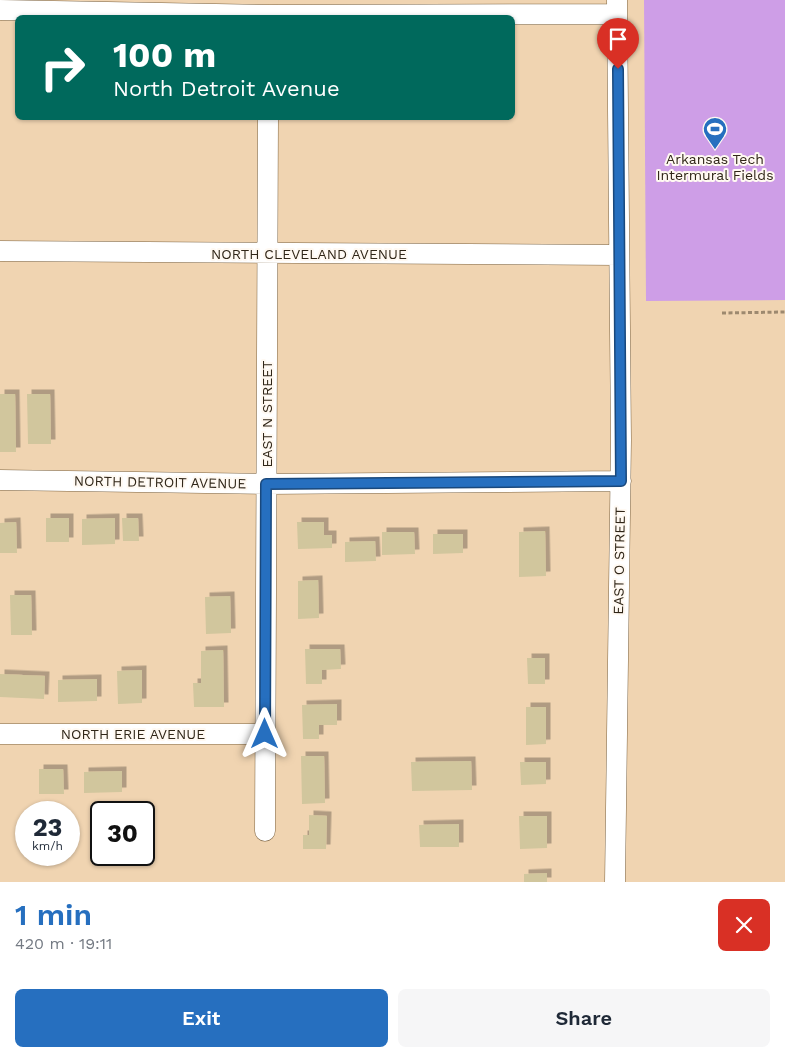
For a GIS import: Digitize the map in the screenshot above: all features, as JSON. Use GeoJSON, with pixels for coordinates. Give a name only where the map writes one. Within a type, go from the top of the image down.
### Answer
{"type":"FeatureCollection","features":[{"type":"Feature","properties":{"kind":"street"},"geometry":{"type":"LineString","coordinates":[[0,10],[269,11],[617,7]]}},
{"type":"Feature","properties":{"kind":"street","name":"EAST O STREET"},"geometry":{"type":"LineString","coordinates":[[615,882],[621,481],[617,7]]}},
{"type":"Feature","properties":{"kind":"street","name":"EAST N STREET"},"geometry":{"type":"LineString","coordinates":[[265,831],[268,120]]}},
{"type":"Feature","properties":{"kind":"street","name":"NORTH CLEVELAND AVENUE"},"geometry":{"type":"LineString","coordinates":[[0,251],[619,255]]}},
{"type":"Feature","properties":{"kind":"street","name":"NORTH DETROIT AVENUE"},"geometry":{"type":"LineString","coordinates":[[0,480],[266,484],[621,481]]}},
{"type":"Feature","properties":{"kind":"street","name":"NORTH ERIE AVENUE"},"geometry":{"type":"LineString","coordinates":[[0,734],[265,734]]}},
{"type":"Feature","properties":{"kind":"path"},"geometry":{"type":"LineString","coordinates":[[722,313],[785,312]]}},
{"type":"Feature","properties":{"kind":"shaded area","name":"Arkansas Tech Intermural Fields"},"geometry":{"type":"Polygon","coordinates":[[[644,0],[785,0],[785,300],[646,301],[644,0]]]}},
{"type":"Feature","properties":{"kind":"building"},"geometry":{"type":"Polygon","coordinates":[[[0,394],[15,394],[16,452],[0,452],[0,394]]]}},
{"type":"Feature","properties":{"kind":"building"},"geometry":{"type":"Polygon","coordinates":[[[27,394],[50,394],[51,444],[28,444],[27,394]]]}},
{"type":"Feature","properties":{"kind":"building"},"geometry":{"type":"Polygon","coordinates":[[[46,518],[69,518],[69,542],[46,542],[46,518]]]}},
{"type":"Feature","properties":{"kind":"building"},"geometry":{"type":"Polygon","coordinates":[[[115,518],[115,544],[82,545],[82,519],[115,518]]]}},
{"type":"Feature","properties":{"kind":"building"},"geometry":{"type":"Polygon","coordinates":[[[122,518],[138,518],[139,541],[123,541],[122,518]]]}},
{"type":"Feature","properties":{"kind":"building"},"geometry":{"type":"Polygon","coordinates":[[[16,522],[17,553],[0,553],[0,523],[16,522]]]}},
{"type":"Feature","properties":{"kind":"building"},"geometry":{"type":"Polygon","coordinates":[[[297,522],[324,522],[324,535],[332,535],[332,548],[298,549],[297,522]]]}},
{"type":"Feature","properties":{"kind":"building"},"geometry":{"type":"Polygon","coordinates":[[[545,531],[546,576],[519,577],[519,532],[545,531]]]}},
{"type":"Feature","properties":{"kind":"building"},"geometry":{"type":"Polygon","coordinates":[[[382,532],[414,532],[415,554],[382,555],[382,532]]]}},
{"type":"Feature","properties":{"kind":"building"},"geometry":{"type":"Polygon","coordinates":[[[433,534],[463,534],[463,553],[433,554],[433,534]]]}},
{"type":"Feature","properties":{"kind":"building"},"geometry":{"type":"Polygon","coordinates":[[[375,541],[376,561],[345,562],[345,542],[375,541]]]}},
{"type":"Feature","properties":{"kind":"building"},"geometry":{"type":"Polygon","coordinates":[[[318,580],[319,618],[298,619],[298,581],[318,580]]]}},
{"type":"Feature","properties":{"kind":"building"},"geometry":{"type":"Polygon","coordinates":[[[10,595],[31,595],[32,635],[11,635],[10,595]]]}},
{"type":"Feature","properties":{"kind":"building"},"geometry":{"type":"Polygon","coordinates":[[[230,596],[231,633],[206,634],[205,597],[230,596]]]}},
{"type":"Feature","properties":{"kind":"building"},"geometry":{"type":"Polygon","coordinates":[[[305,649],[340,649],[341,669],[322,670],[322,684],[306,684],[305,649]]]}},
{"type":"Feature","properties":{"kind":"building"},"geometry":{"type":"Polygon","coordinates":[[[223,650],[224,707],[194,707],[193,683],[201,683],[201,651],[223,650]]]}},
{"type":"Feature","properties":{"kind":"building"},"geometry":{"type":"Polygon","coordinates":[[[527,658],[545,658],[545,684],[528,684],[527,658]]]}},
{"type":"Feature","properties":{"kind":"building"},"geometry":{"type":"Polygon","coordinates":[[[142,670],[142,703],[118,704],[117,671],[142,670]]]}},
{"type":"Feature","properties":{"kind":"building"},"geometry":{"type":"Polygon","coordinates":[[[0,674],[45,676],[44,699],[0,697],[0,674]]]}},
{"type":"Feature","properties":{"kind":"building"},"geometry":{"type":"Polygon","coordinates":[[[97,679],[97,701],[58,702],[58,680],[97,679]]]}},
{"type":"Feature","properties":{"kind":"building"},"geometry":{"type":"Polygon","coordinates":[[[337,704],[337,725],[319,725],[319,739],[303,739],[302,705],[337,704]]]}},
{"type":"Feature","properties":{"kind":"building"},"geometry":{"type":"Polygon","coordinates":[[[526,707],[546,707],[546,744],[526,745],[526,707]]]}},
{"type":"Feature","properties":{"kind":"building"},"geometry":{"type":"Polygon","coordinates":[[[301,756],[324,756],[325,803],[302,804],[301,756]]]}},
{"type":"Feature","properties":{"kind":"building"},"geometry":{"type":"Polygon","coordinates":[[[471,761],[472,790],[412,791],[411,762],[471,761]]]}},
{"type":"Feature","properties":{"kind":"building"},"geometry":{"type":"Polygon","coordinates":[[[520,762],[546,762],[546,784],[521,785],[520,762]]]}},
{"type":"Feature","properties":{"kind":"building"},"geometry":{"type":"Polygon","coordinates":[[[39,769],[63,769],[64,794],[39,794],[39,769]]]}},
{"type":"Feature","properties":{"kind":"building"},"geometry":{"type":"Polygon","coordinates":[[[122,771],[122,792],[84,793],[84,772],[122,771]]]}},
{"type":"Feature","properties":{"kind":"building"},"geometry":{"type":"Polygon","coordinates":[[[309,815],[327,816],[326,849],[303,849],[303,835],[309,835],[309,815]]]}},
{"type":"Feature","properties":{"kind":"building"},"geometry":{"type":"Polygon","coordinates":[[[519,816],[547,816],[547,848],[520,849],[519,816]]]}},
{"type":"Feature","properties":{"kind":"building"},"geometry":{"type":"Polygon","coordinates":[[[459,824],[459,847],[420,847],[419,825],[459,824]]]}},
{"type":"Feature","properties":{"kind":"building"},"geometry":{"type":"Polygon","coordinates":[[[547,873],[547,882],[524,882],[524,874],[547,873]]]}},
{"type":"Feature","properties":{"kind":"place","name":"Arkansas Tech Intermural Fields"},"geometry":{"type":"Point","coordinates":[715,150]}},
{"type":"Feature","properties":{"kind":"route"},"geometry":{"type":"LineString","coordinates":[[265,734],[266,484],[574,483],[621,481],[618,69]]}}]}
